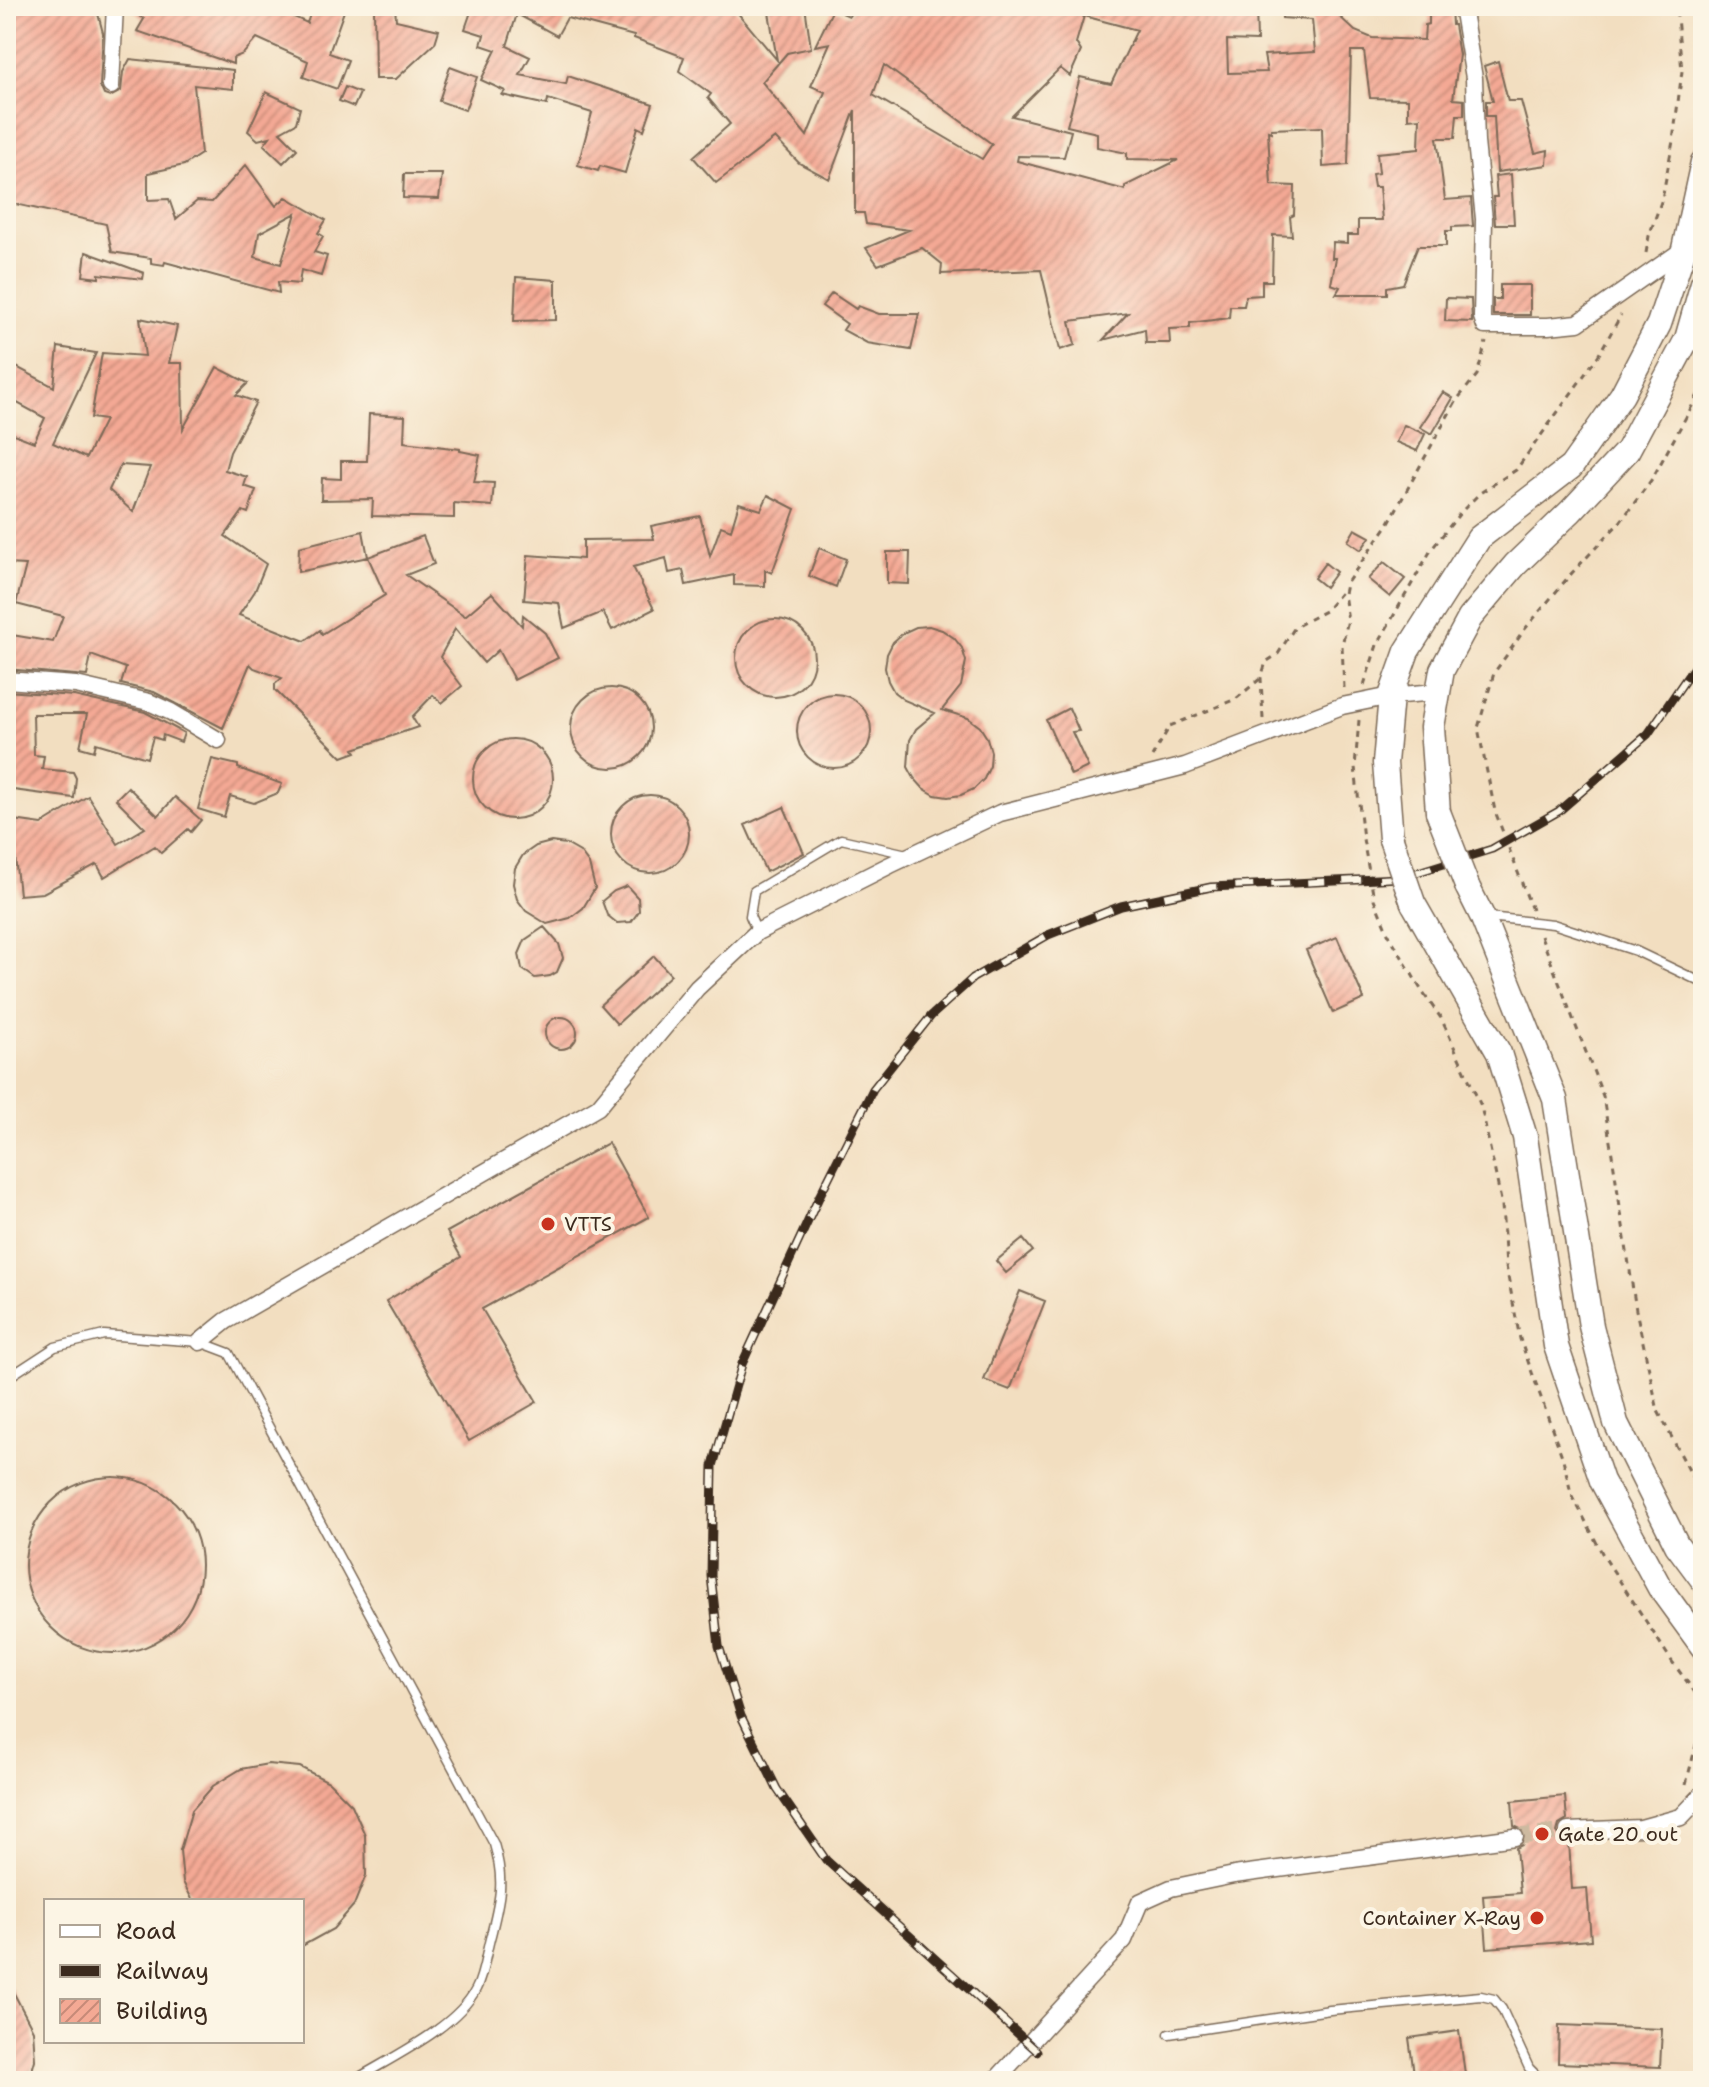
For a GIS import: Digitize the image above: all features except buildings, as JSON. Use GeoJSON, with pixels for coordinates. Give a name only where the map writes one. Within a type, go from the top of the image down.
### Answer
{"type":"FeatureCollection","features":[{"type":"Feature","properties":{"kind":"main road"},"geometry":{"type":"LineString","coordinates":[[1703,162],[1684,249],[1659,324],[1622,395],[1571,467],[1479,538],[1407,651],[1391,696],[1385,763],[1391,839],[1413,903],[1499,1053],[1525,1137],[1556,1346],[1602,1481],[1660,1588],[1703,1647]]}},
{"type":"Feature","properties":{"kind":"main road"},"geometry":{"type":"LineString","coordinates":[[1703,283],[1687,339],[1627,451],[1515,565],[1470,618],[1442,670],[1432,727],[1438,812],[1555,1099],[1591,1326],[1616,1423],[1677,1545],[1703,1580]]}},
{"type":"Feature","properties":{"kind":"street"},"geometry":{"type":"LineString","coordinates":[[111,86],[115,6]]}},
{"type":"Feature","properties":{"kind":"street"},"geometry":{"type":"LineString","coordinates":[[1462,6],[1474,78],[1476,142],[1484,219],[1484,324],[1564,326],[1578,323],[1684,249]]}},
{"type":"Feature","properties":{"kind":"street"},"geometry":{"type":"LineString","coordinates":[[6,680],[76,685],[149,702],[218,740]]}},
{"type":"Feature","properties":{"kind":"street"},"geometry":{"type":"LineString","coordinates":[[200,1342],[226,1321],[598,1107],[697,988],[757,932],[1000,813],[1185,766],[1342,706],[1391,696],[1436,692]]}},
{"type":"Feature","properties":{"kind":"street"},"geometry":{"type":"LineString","coordinates":[[1568,1831],[1641,1828],[1681,1817],[1703,1794]]}},
{"type":"Feature","properties":{"kind":"street"},"geometry":{"type":"LineString","coordinates":[[995,2081],[1124,1940],[1140,1902],[1171,1888],[1234,1875],[1515,1837]]}},
{"type":"Feature","properties":{"kind":"lane"},"geometry":{"type":"LineString","coordinates":[[757,932],[750,916],[754,891],[841,839],[912,854]]}},
{"type":"Feature","properties":{"kind":"lane"},"geometry":{"type":"LineString","coordinates":[[1482,916],[1553,924],[1636,951],[1703,983]]}},
{"type":"Feature","properties":{"kind":"lane"},"geometry":{"type":"LineString","coordinates":[[6,1379],[55,1347],[104,1335],[200,1342],[229,1353],[494,1844],[501,1867],[502,1892],[477,1988],[463,2007],[442,2026],[353,2081]]}},
{"type":"Feature","properties":{"kind":"lane"},"geometry":{"type":"LineString","coordinates":[[1169,2034],[1330,2010],[1481,1996],[1494,1999],[1502,2009],[1529,2068],[1538,2077],[1554,2080],[1703,2079]]}},
{"type":"Feature","properties":{"kind":"path"},"geometry":{"type":"LineString","coordinates":[[1676,6],[1682,71],[1662,199],[1649,236],[1642,279],[1598,356],[1516,470],[1480,493],[1431,550],[1377,645],[1360,702],[1355,767],[1374,899],[1388,933],[1441,1018],[1481,1106],[1502,1205],[1506,1266],[1520,1339],[1563,1459],[1571,1493],[1603,1555],[1673,1663],[1703,1703]]}},
{"type":"Feature","properties":{"kind":"path"},"geometry":{"type":"LineString","coordinates":[[1251,742],[1264,718],[1261,678],[1266,662],[1278,654],[1295,627],[1325,611],[1338,599],[1387,526],[1456,401],[1477,375],[1490,326]]}},
{"type":"Feature","properties":{"kind":"path"},"geometry":{"type":"LineString","coordinates":[[1342,706],[1342,645],[1348,620],[1344,594],[1346,584]]}},
{"type":"Feature","properties":{"kind":"path"},"geometry":{"type":"LineString","coordinates":[[1119,783],[1147,766],[1170,726],[1236,699],[1261,678]]}},
{"type":"Feature","properties":{"kind":"path"},"geometry":{"type":"LineString","coordinates":[[1686,1783],[1703,1718]]}},
{"type":"Feature","properties":{"kind":"tunnel"},"geometry":{"type":"LineString","coordinates":[[1515,1837],[1568,1831]]}},
{"type":"Feature","properties":{"kind":"railway"},"geometry":{"type":"LineString","coordinates":[[1037,2051],[826,1860],[777,1789],[741,1716],[719,1646],[711,1576],[713,1466],[742,1364],[820,1195],[873,1089],[931,1016],[973,978],[1048,935],[1121,906],[1211,887],[1399,878],[1492,849],[1559,811],[1648,734],[1703,654]]}},
{"type":"Feature","properties":{"kind":"place","name":"VTTS"},"geometry":{"type":"Point","coordinates":[548,1224]}},
{"type":"Feature","properties":{"kind":"place","name":"Gate 20 out"},"geometry":{"type":"Point","coordinates":[1542,1834]}},
{"type":"Feature","properties":{"kind":"place","name":"Container X-Ray"},"geometry":{"type":"Point","coordinates":[1537,1918]}}]}
